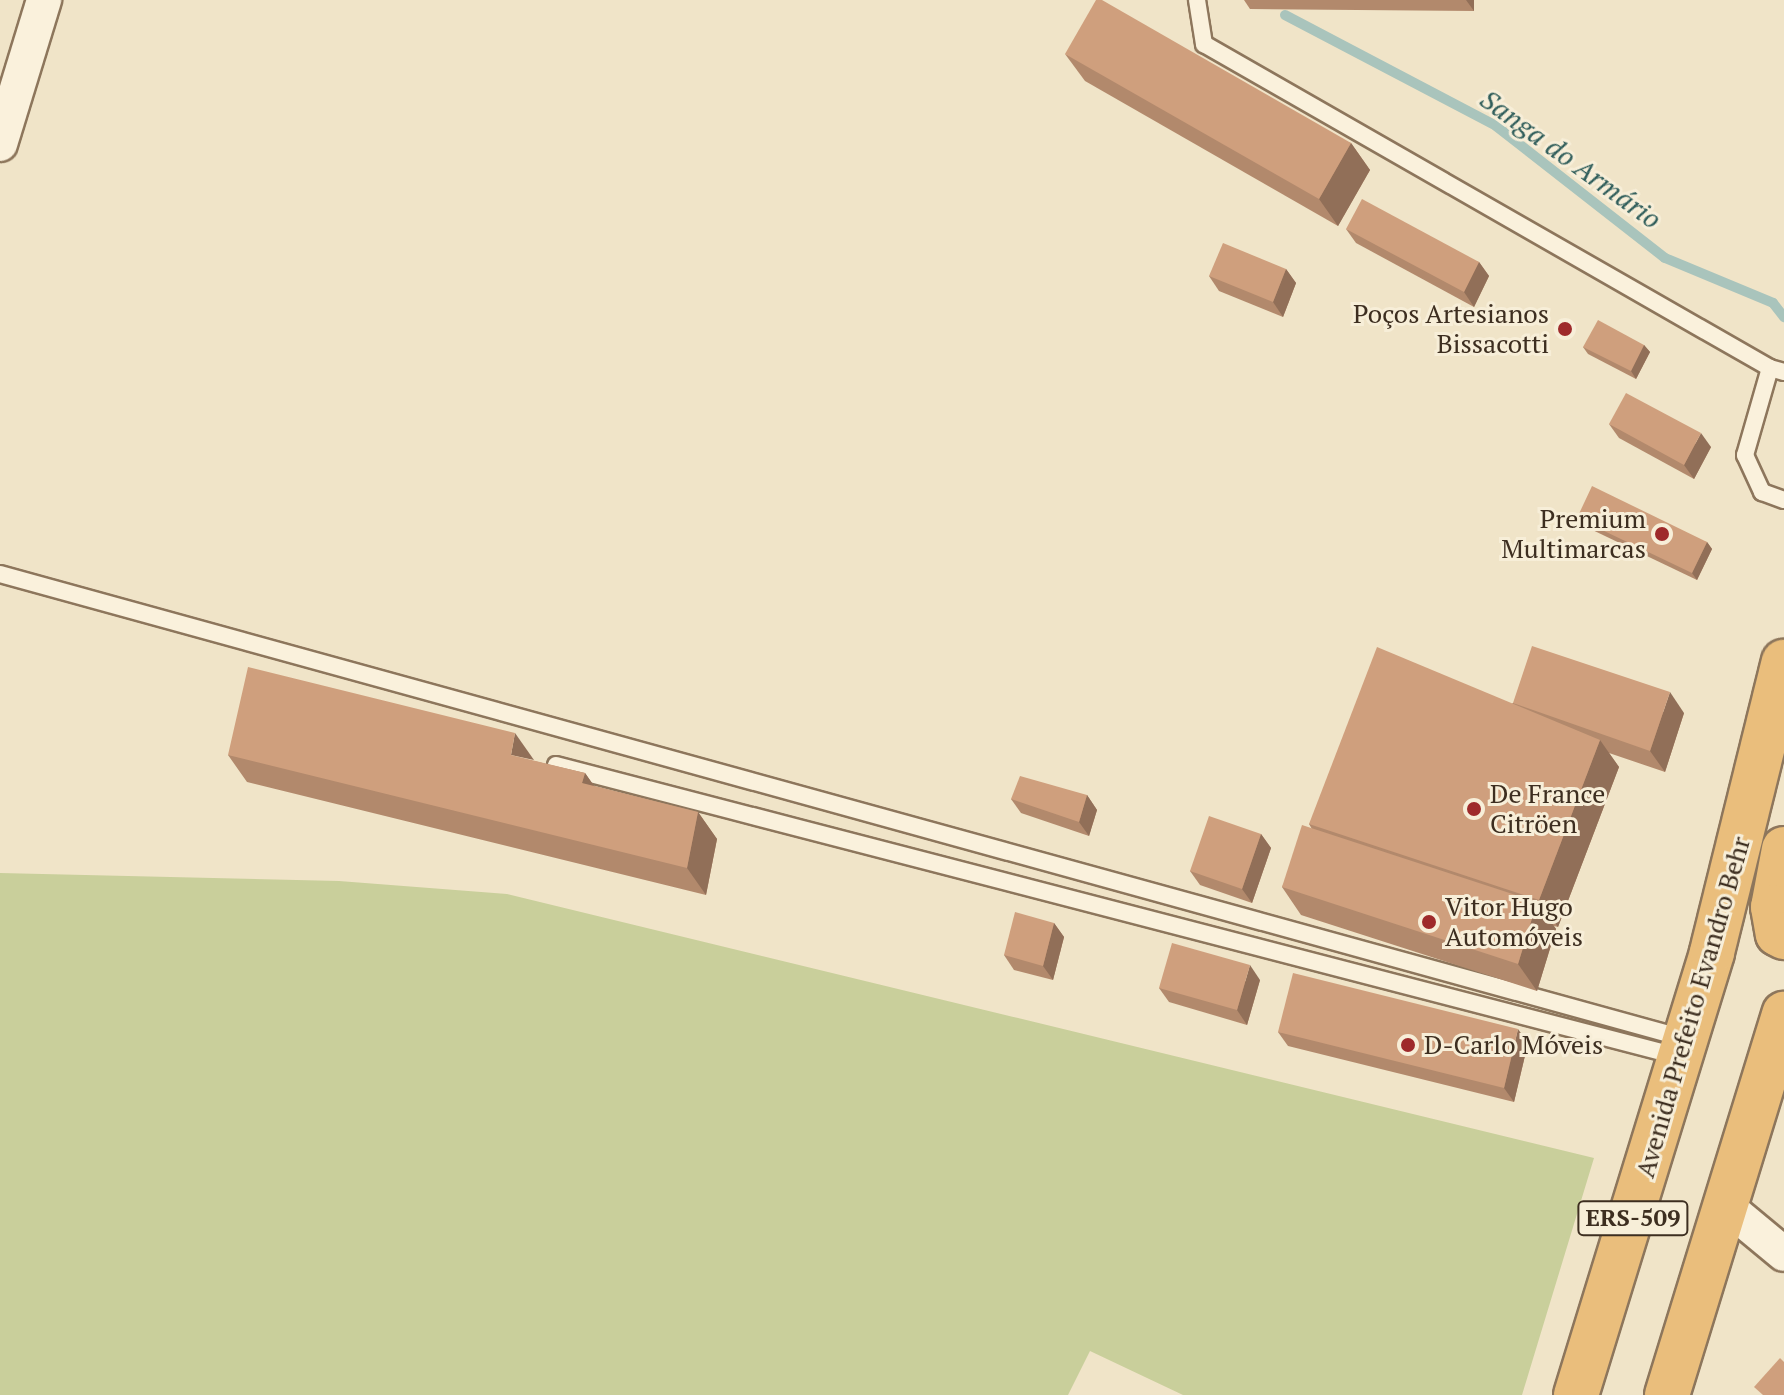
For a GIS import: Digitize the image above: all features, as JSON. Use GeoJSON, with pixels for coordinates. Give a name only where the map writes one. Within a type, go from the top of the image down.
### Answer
{"type":"FeatureCollection","features":[{"type":"Feature","properties":{"kind":"highway","name":"Avenida Prefeito Evandro Behr"},"geometry":{"type":"LineString","coordinates":[[1576,1395],[1684,1048],[1784,662]]}},
{"type":"Feature","properties":{"kind":"highway"},"geometry":{"type":"LineString","coordinates":[[1784,849],[1773,907],[1778,934],[1784,937]]}},
{"type":"Feature","properties":{"kind":"highway","name":"ERS-509"},"geometry":{"type":"LineString","coordinates":[[1667,1395],[1784,1014]]}},
{"type":"Feature","properties":{"kind":"street"},"geometry":{"type":"LineString","coordinates":[[0,144],[44,0]]}},
{"type":"Feature","properties":{"kind":"street"},"geometry":{"type":"LineString","coordinates":[[1726,1206],[1784,1254]]}},
{"type":"Feature","properties":{"kind":"lane"},"geometry":{"type":"LineString","coordinates":[[1197,0],[1204,44],[1777,370],[1745,455],[1762,492],[1784,500]]}},
{"type":"Feature","properties":{"kind":"lane"},"geometry":{"type":"LineString","coordinates":[[0,574],[1684,1048]]}},
{"type":"Feature","properties":{"kind":"lane"},"geometry":{"type":"LineString","coordinates":[[556,765],[1684,1048]]}},
{"type":"Feature","properties":{"kind":"green space"},"geometry":{"type":"Polygon","coordinates":[[[0,873],[339,881],[507,894],[1594,1158],[1522,1395],[1183,1395],[1090,1351],[1068,1395],[0,1395],[0,873]]]}},
{"type":"Feature","properties":{"kind":"building"},"geometry":{"type":"Polygon","coordinates":[[[1096,0],[1102,0],[1351,143],[1319,199],[1065,54],[1096,0]]]}},
{"type":"Feature","properties":{"kind":"building"},"geometry":{"type":"Polygon","coordinates":[[[1362,199],[1479,262],[1464,292],[1346,229],[1362,199]]]}},
{"type":"Feature","properties":{"kind":"building"},"geometry":{"type":"Polygon","coordinates":[[[1223,243],[1286,269],[1273,302],[1209,276],[1223,243]]]}},
{"type":"Feature","properties":{"kind":"building"},"geometry":{"type":"Polygon","coordinates":[[[1598,320],[1644,345],[1631,371],[1583,347],[1598,320]]]}},
{"type":"Feature","properties":{"kind":"building"},"geometry":{"type":"Polygon","coordinates":[[[1626,393],[1701,433],[1684,465],[1609,424],[1626,393]]]}},
{"type":"Feature","properties":{"kind":"building"},"geometry":{"type":"Polygon","coordinates":[[[1592,486],[1707,542],[1692,573],[1577,518],[1592,486]]]}},
{"type":"Feature","properties":{"kind":"building"},"geometry":{"type":"Polygon","coordinates":[[[1532,646],[1670,692],[1650,751],[1513,703],[1532,646]]]}},
{"type":"Feature","properties":{"kind":"building","name":"De France Citröen"},"geometry":{"type":"Polygon","coordinates":[[[1377,647],[1600,740],[1539,900],[1309,824],[1377,647]]]}},
{"type":"Feature","properties":{"kind":"building"},"geometry":{"type":"Polygon","coordinates":[[[248,667],[515,733],[511,755],[585,773],[582,783],[698,812],[687,868],[228,755],[248,667]]]}},
{"type":"Feature","properties":{"kind":"building"},"geometry":{"type":"Polygon","coordinates":[[[1020,776],[1087,795],[1079,822],[1011,799],[1020,776]]]}},
{"type":"Feature","properties":{"kind":"building"},"geometry":{"type":"Polygon","coordinates":[[[1209,816],[1261,834],[1242,889],[1190,871],[1209,816]]]}},
{"type":"Feature","properties":{"kind":"building","name":"Vitor Hugo Automóveis"},"geometry":{"type":"Polygon","coordinates":[[[1302,825],[1537,902],[1518,964],[1282,887],[1302,825]]]}},
{"type":"Feature","properties":{"kind":"building"},"geometry":{"type":"Polygon","coordinates":[[[1015,912],[1054,923],[1043,966],[1004,955],[1015,912]]]}},
{"type":"Feature","properties":{"kind":"building"},"geometry":{"type":"Polygon","coordinates":[[[1172,943],[1250,965],[1237,1010],[1159,988],[1172,943]]]}},
{"type":"Feature","properties":{"kind":"building","name":"D-Carlo Móveis"},"geometry":{"type":"Polygon","coordinates":[[[1293,973],[1518,1029],[1504,1088],[1278,1032],[1293,973]]]}},
{"type":"Feature","properties":{"kind":"building"},"geometry":{"type":"Polygon","coordinates":[[[1780,1358],[1784,1362],[1784,1395],[1763,1395],[1754,1387],[1780,1358]]]}},
{"type":"Feature","properties":{"kind":"waterway","name":"Sanga do Armário"},"geometry":{"type":"LineString","coordinates":[[1285,15],[1496,126],[1665,258],[1773,303],[1784,317]]}},
{"type":"Feature","properties":{"kind":"place","name":"Poços Artesianos Bissacotti"},"geometry":{"type":"Point","coordinates":[1565,329]}},
{"type":"Feature","properties":{"kind":"place","name":"Premium Multimarcas"},"geometry":{"type":"Point","coordinates":[1662,534]}},
{"type":"Feature","properties":{"kind":"place","name":"De France Citröen"},"geometry":{"type":"Point","coordinates":[1474,809]}},
{"type":"Feature","properties":{"kind":"place","name":"Vitor Hugo Automóveis"},"geometry":{"type":"Point","coordinates":[1429,922]}},
{"type":"Feature","properties":{"kind":"place","name":"D-Carlo Móveis"},"geometry":{"type":"Point","coordinates":[1408,1045]}}]}
